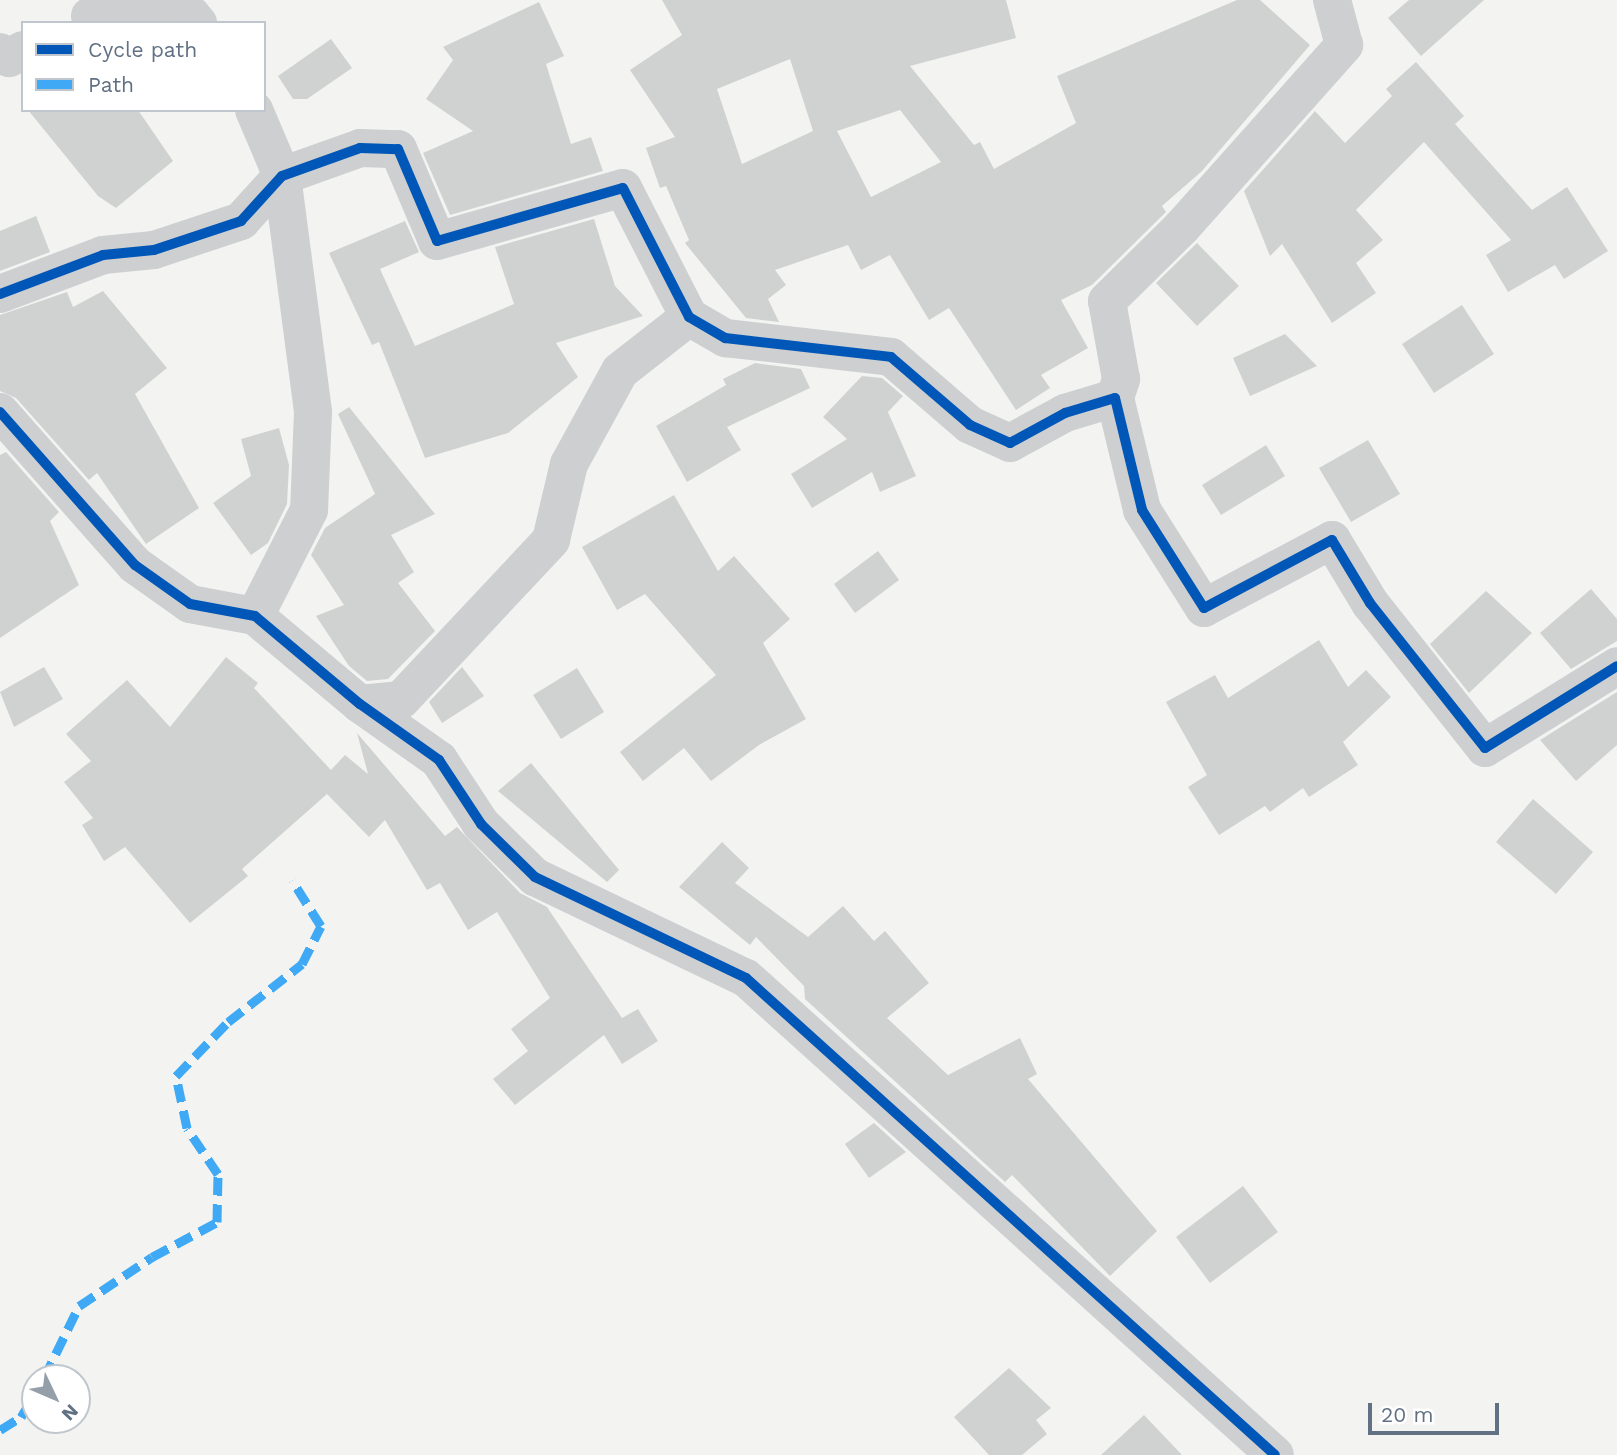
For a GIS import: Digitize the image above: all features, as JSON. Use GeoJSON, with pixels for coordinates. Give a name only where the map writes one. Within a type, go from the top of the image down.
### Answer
{"type":"FeatureCollection","features":[{"type":"Feature","properties":{"kind":"street"},"geometry":{"type":"LineString","coordinates":[[1332,0],[1345,45],[1182,227],[1107,301],[1121,379],[1115,398],[1142,510],[1204,608],[1332,540],[1370,603],[1485,748],[1617,666]]}},
{"type":"Feature","properties":{"kind":"street"},"geometry":{"type":"LineString","coordinates":[[89,13],[172,10],[191,15],[196,21]]}},
{"type":"Feature","properties":{"kind":"street"},"geometry":{"type":"LineString","coordinates":[[0,52],[9,58],[21,51]]}},
{"type":"Feature","properties":{"kind":"street"},"geometry":{"type":"LineString","coordinates":[[255,112],[282,176],[313,412],[309,510],[255,616]]}},
{"type":"Feature","properties":{"kind":"street"},"geometry":{"type":"LineString","coordinates":[[0,294],[103,255],[153,250],[241,221],[282,176],[360,148],[398,149],[437,241],[623,188],[689,317],[725,338],[891,357],[970,425],[1010,443],[1065,413],[1115,398]]}},
{"type":"Feature","properties":{"kind":"street"},"geometry":{"type":"LineString","coordinates":[[360,704],[401,700],[551,540],[569,464],[620,371],[689,317]]}},
{"type":"Feature","properties":{"kind":"street"},"geometry":{"type":"LineString","coordinates":[[0,412],[135,565],[190,604],[255,616],[360,704],[439,760],[481,824],[535,877],[746,978],[1275,1455]]}},
{"type":"Feature","properties":{"kind":"building"},"geometry":{"type":"Polygon","coordinates":[[[662,0],[1006,0],[1016,38],[910,66],[974,145],[980,142],[994,169],[1076,123],[1057,76],[1237,0],[1260,0],[1310,45],[1202,171],[1162,206],[1166,212],[1092,285],[1061,300],[1088,348],[1041,375],[1050,388],[1016,410],[949,308],[929,320],[890,255],[861,270],[848,245],[775,270],[786,285],[768,299],[779,322],[746,318],[685,243],[689,240],[666,186],[660,188],[646,148],[675,137],[630,70],[682,35],[662,0]],[[790,59],[717,89],[742,164],[813,131],[790,59]],[[900,110],[837,131],[871,197],[941,162],[900,110]]]}},
{"type":"Feature","properties":{"kind":"building"},"geometry":{"type":"Polygon","coordinates":[[[1409,0],[1484,0],[1421,56],[1388,18],[1409,0]]]}},
{"type":"Feature","properties":{"kind":"building"},"geometry":{"type":"Polygon","coordinates":[[[539,2],[564,56],[546,64],[571,144],[591,137],[603,171],[450,215],[423,153],[473,131],[426,99],[453,60],[443,47],[539,2]]]}},
{"type":"Feature","properties":{"kind":"building"},"geometry":{"type":"Polygon","coordinates":[[[331,39],[352,68],[307,99],[293,99],[278,76],[331,39]]]}},
{"type":"Feature","properties":{"kind":"building"},"geometry":{"type":"Polygon","coordinates":[[[1416,62],[1464,116],[1455,124],[1532,210],[1567,187],[1608,251],[1564,279],[1555,265],[1508,292],[1486,255],[1511,240],[1424,142],[1356,210],[1383,240],[1356,263],[1376,293],[1332,323],[1282,244],[1270,256],[1244,191],[1315,111],[1345,143],[1392,96],[1386,89],[1416,62]]]}},
{"type":"Feature","properties":{"kind":"building"},"geometry":{"type":"Polygon","coordinates":[[[30,112],[139,112],[173,161],[116,208],[98,196],[30,112]]]}},
{"type":"Feature","properties":{"kind":"building"},"geometry":{"type":"Polygon","coordinates":[[[36,216],[50,252],[0,271],[0,231],[36,216]]]}},
{"type":"Feature","properties":{"kind":"building"},"geometry":{"type":"Polygon","coordinates":[[[594,219],[615,286],[643,316],[556,343],[578,377],[508,433],[425,458],[379,342],[372,345],[329,253],[405,221],[419,252],[380,269],[415,346],[514,304],[495,247],[594,219]]]}},
{"type":"Feature","properties":{"kind":"building"},"geometry":{"type":"Polygon","coordinates":[[[1197,243],[1239,286],[1197,326],[1156,283],[1197,243]]]}},
{"type":"Feature","properties":{"kind":"building"},"geometry":{"type":"Polygon","coordinates":[[[103,291],[167,368],[135,394],[199,508],[146,544],[97,473],[89,480],[16,398],[0,391],[0,315],[67,292],[73,307],[103,291]]]}},
{"type":"Feature","properties":{"kind":"building"},"geometry":{"type":"Polygon","coordinates":[[[1462,305],[1494,354],[1434,393],[1402,344],[1462,305]]]}},
{"type":"Feature","properties":{"kind":"building"},"geometry":{"type":"Polygon","coordinates":[[[1285,334],[1317,366],[1250,396],[1233,358],[1285,334]]]}},
{"type":"Feature","properties":{"kind":"building"},"geometry":{"type":"Polygon","coordinates":[[[755,363],[801,369],[810,388],[727,427],[741,450],[687,482],[656,426],[726,385],[723,379],[755,363]]]}},
{"type":"Feature","properties":{"kind":"building"},"geometry":{"type":"Polygon","coordinates":[[[862,376],[882,378],[903,396],[888,412],[916,476],[880,492],[872,472],[812,508],[791,474],[847,439],[823,417],[862,376]]]}},
{"type":"Feature","properties":{"kind":"building"},"geometry":{"type":"Polygon","coordinates":[[[349,407],[435,514],[391,535],[414,572],[398,583],[435,631],[388,679],[367,681],[349,666],[316,616],[344,605],[311,555],[325,528],[375,494],[338,414],[349,407]]]}},
{"type":"Feature","properties":{"kind":"building"},"geometry":{"type":"Polygon","coordinates":[[[279,428],[289,465],[287,504],[268,543],[251,555],[213,503],[251,476],[241,439],[279,428]]]}},
{"type":"Feature","properties":{"kind":"building"},"geometry":{"type":"Polygon","coordinates":[[[1368,440],[1400,494],[1351,522],[1319,468],[1368,440]]]}},
{"type":"Feature","properties":{"kind":"building"},"geometry":{"type":"Polygon","coordinates":[[[1266,445],[1285,476],[1221,515],[1202,485],[1266,445]]]}},
{"type":"Feature","properties":{"kind":"building"},"geometry":{"type":"Polygon","coordinates":[[[6,452],[59,512],[50,521],[79,585],[0,638],[0,455],[6,452]]]}},
{"type":"Feature","properties":{"kind":"building"},"geometry":{"type":"Polygon","coordinates":[[[674,495],[718,571],[734,556],[790,619],[763,643],[806,719],[759,745],[711,781],[684,748],[643,781],[620,752],[716,675],[645,594],[617,610],[582,547],[674,495]]]}},
{"type":"Feature","properties":{"kind":"building"},"geometry":{"type":"Polygon","coordinates":[[[878,551],[899,580],[855,613],[834,584],[878,551]]]}},
{"type":"Feature","properties":{"kind":"building"},"geometry":{"type":"Polygon","coordinates":[[[1591,589],[1617,619],[1617,641],[1571,669],[1540,633],[1591,589]]]}},
{"type":"Feature","properties":{"kind":"building"},"geometry":{"type":"Polygon","coordinates":[[[1486,591],[1532,633],[1469,693],[1430,644],[1486,591]]]}},
{"type":"Feature","properties":{"kind":"building"},"geometry":{"type":"Polygon","coordinates":[[[1319,640],[1348,687],[1366,670],[1391,697],[1343,742],[1358,765],[1309,797],[1303,788],[1270,812],[1265,806],[1219,835],[1188,787],[1207,775],[1166,702],[1215,675],[1228,698],[1319,640]]]}},
{"type":"Feature","properties":{"kind":"building"},"geometry":{"type":"Polygon","coordinates":[[[226,657],[258,683],[254,688],[331,770],[345,755],[368,774],[357,733],[445,836],[457,827],[520,893],[547,907],[622,1018],[638,1009],[658,1041],[622,1064],[604,1035],[515,1105],[493,1079],[528,1051],[511,1029],[550,998],[497,912],[468,930],[440,883],[427,890],[385,820],[369,837],[327,794],[242,869],[248,876],[190,923],[125,847],[104,861],[82,825],[93,818],[64,782],[91,761],[66,734],[127,680],[170,727],[226,657]]]}},
{"type":"Feature","properties":{"kind":"building"},"geometry":{"type":"Polygon","coordinates":[[[44,667],[63,699],[14,727],[0,692],[44,667]]]}},
{"type":"Feature","properties":{"kind":"building"},"geometry":{"type":"Polygon","coordinates":[[[462,667],[484,696],[442,723],[429,702],[462,667]]]}},
{"type":"Feature","properties":{"kind":"building"},"geometry":{"type":"Polygon","coordinates":[[[577,668],[604,712],[561,739],[533,695],[577,668]]]}},
{"type":"Feature","properties":{"kind":"building"},"geometry":{"type":"Polygon","coordinates":[[[1617,692],[1617,745],[1576,781],[1540,740],[1617,692]]]}},
{"type":"Feature","properties":{"kind":"building"},"geometry":{"type":"Polygon","coordinates":[[[531,763],[619,870],[607,882],[498,791],[531,763]]]}},
{"type":"Feature","properties":{"kind":"building"},"geometry":{"type":"Polygon","coordinates":[[[1533,799],[1593,852],[1556,894],[1496,842],[1533,799]]]}},
{"type":"Feature","properties":{"kind":"building"},"geometry":{"type":"Polygon","coordinates":[[[722,842],[749,868],[735,883],[808,937],[843,906],[874,941],[885,931],[929,983],[887,1018],[948,1075],[1020,1038],[1037,1074],[1028,1079],[1157,1231],[1110,1276],[1012,1175],[1005,1182],[805,999],[804,986],[756,937],[750,945],[679,887],[722,842]]]}},
{"type":"Feature","properties":{"kind":"building"},"geometry":{"type":"Polygon","coordinates":[[[874,1123],[906,1152],[869,1178],[845,1144],[874,1123]]]}},
{"type":"Feature","properties":{"kind":"building"},"geometry":{"type":"Polygon","coordinates":[[[1243,1186],[1278,1232],[1210,1283],[1176,1237],[1243,1186]]]}},
{"type":"Feature","properties":{"kind":"building"},"geometry":{"type":"Polygon","coordinates":[[[1009,1368],[1051,1408],[1036,1420],[1047,1434],[1022,1455],[989,1455],[954,1417],[1009,1368]]]}},
{"type":"Feature","properties":{"kind":"building"},"geometry":{"type":"Polygon","coordinates":[[[1144,1415],[1182,1455],[1101,1455],[1144,1415]]]}},
{"type":"Feature","properties":{"kind":"marked path"},"geometry":{"type":"LineString","coordinates":[[51,1364],[79,1306],[152,1257],[217,1222],[218,1174],[187,1128],[176,1076],[228,1022],[302,964],[321,926],[292,880]]}},
{"type":"Feature","properties":{"kind":"marked path"},"geometry":{"type":"LineString","coordinates":[[0,1430],[21,1417]]}},
{"type":"Feature","properties":{"kind":"cycle path"},"geometry":{"type":"LineString","coordinates":[[0,294],[103,255],[154,250],[241,221],[282,176],[360,148],[398,149],[437,241],[623,188],[689,317],[725,338],[891,357],[970,425],[1010,443],[1065,413],[1115,398],[1142,510],[1204,608],[1332,540],[1370,603],[1485,748],[1617,666]]}},
{"type":"Feature","properties":{"kind":"cycle path"},"geometry":{"type":"LineString","coordinates":[[0,412],[135,565],[190,604],[255,616],[360,704],[439,760],[481,824],[535,877],[746,978],[1275,1455]]}}]}
